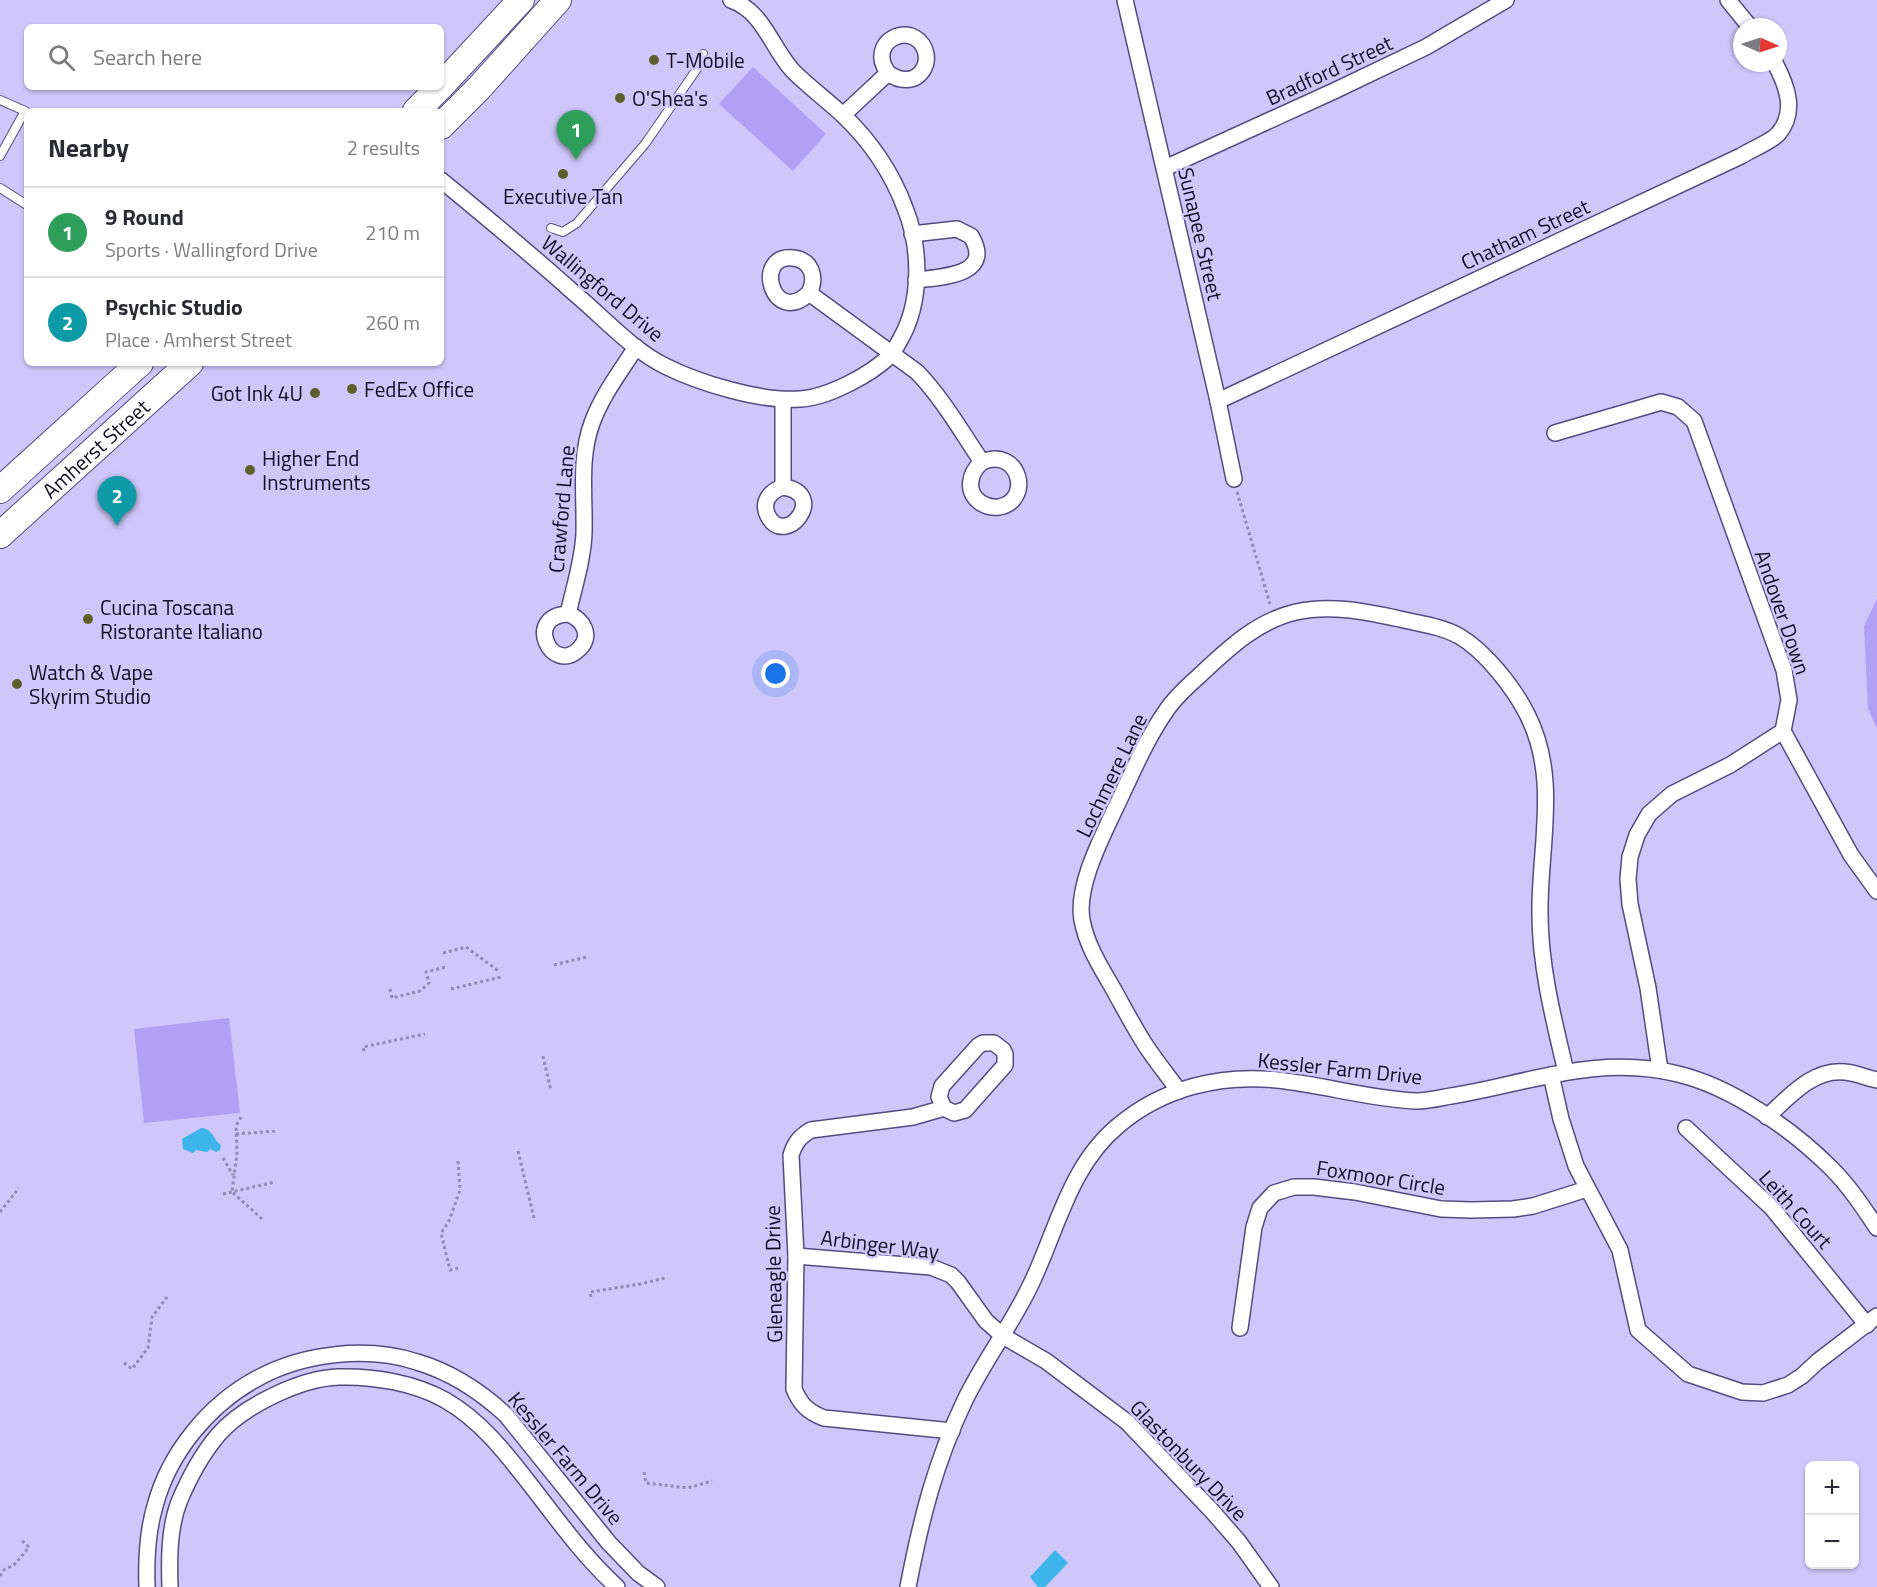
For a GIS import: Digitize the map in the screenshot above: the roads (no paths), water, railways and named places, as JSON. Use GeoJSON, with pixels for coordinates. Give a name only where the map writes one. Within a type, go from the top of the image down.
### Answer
{"type":"FeatureCollection","features":[{"type":"Feature","properties":{"kind":"highway"},"geometry":{"type":"LineString","coordinates":[[444,84],[520,0]]}},
{"type":"Feature","properties":{"kind":"highway"},"geometry":{"type":"LineString","coordinates":[[444,123],[479,88],[558,0]]}},
{"type":"Feature","properties":{"kind":"highway"},"geometry":{"type":"LineString","coordinates":[[419,108],[438,90]]}},
{"type":"Feature","properties":{"kind":"highway","name":"Amherst Street"},"geometry":{"type":"LineString","coordinates":[[0,490],[137,366]]}},
{"type":"Feature","properties":{"kind":"highway","name":"Amherst Street"},"geometry":{"type":"LineString","coordinates":[[0,534],[187,366]]}},
{"type":"Feature","properties":{"kind":"street","name":"Wallingford Drive"},"geometry":{"type":"LineString","coordinates":[[444,182],[636,347],[688,377],[738,391],[783,400],[821,396],[865,375],[891,355],[906,330],[913,306],[916,259],[906,211],[887,171],[863,136],[781,58],[756,16],[731,0]]}},
{"type":"Feature","properties":{"kind":"street","name":"Sunapee Street"},"geometry":{"type":"LineString","coordinates":[[1125,0],[1218,401],[1233,479]]}},
{"type":"Feature","properties":{"kind":"street","name":"Bradford Street"},"geometry":{"type":"LineString","coordinates":[[1165,168],[1334,92],[1426,47],[1506,0]]}},
{"type":"Feature","properties":{"kind":"street"},"geometry":{"type":"LineString","coordinates":[[1728,0],[1743,18]]}},
{"type":"Feature","properties":{"kind":"street","name":"Chatham Street"},"geometry":{"type":"LineString","coordinates":[[1218,401],[1741,156],[1777,135],[1788,117],[1790,97],[1780,72]]}},
{"type":"Feature","properties":{"kind":"street"},"geometry":{"type":"LineString","coordinates":[[843,115],[888,74]]}},
{"type":"Feature","properties":{"kind":"street"},"geometry":{"type":"LineString","coordinates":[[912,234],[957,229],[971,236],[976,250],[972,265],[960,274],[915,280]]}},
{"type":"Feature","properties":{"kind":"street"},"geometry":{"type":"LineString","coordinates":[[809,293],[927,382],[946,406],[981,462]]}},
{"type":"Feature","properties":{"kind":"street","name":"Crawford Lane"},"geometry":{"type":"LineString","coordinates":[[568,614],[582,551],[583,470],[592,423],[607,392],[636,347]]}},
{"type":"Feature","properties":{"kind":"street"},"geometry":{"type":"LineString","coordinates":[[783,400],[783,487]]}},
{"type":"Feature","properties":{"kind":"street","name":"Andover Down"},"geometry":{"type":"LineString","coordinates":[[1555,433],[1661,402],[1678,407],[1694,421],[1784,670],[1790,700],[1783,731]]}},
{"type":"Feature","properties":{"kind":"street","name":"Lochmere Lane"},"geometry":{"type":"LineString","coordinates":[[1179,1090],[1146,1045],[1094,956],[1082,917],[1082,896],[1094,856],[1145,744],[1180,693],[1226,651],[1259,626],[1274,619],[1298,612],[1339,609],[1441,628],[1460,637],[1477,650],[1505,680],[1517,697],[1536,734],[1542,753],[1547,795],[1540,876],[1540,917],[1568,1145],[1587,1189],[1612,1231],[1620,1250],[1638,1330],[1688,1374],[1742,1392],[1763,1393],[1788,1385],[1872,1321]]}},
{"type":"Feature","properties":{"kind":"street"},"geometry":{"type":"LineString","coordinates":[[1660,1070],[1648,988],[1630,904],[1628,879],[1630,857],[1637,835],[1649,814],[1672,794],[1730,765],[1783,731],[1851,855],[1877,891]]}},
{"type":"Feature","properties":{"kind":"street","name":"Gleneagle Drive"},"geometry":{"type":"LineString","coordinates":[[944,1108],[939,1098],[942,1086],[978,1046],[989,1042],[999,1046],[1005,1054],[1005,1065],[965,1110],[954,1113],[944,1108],[913,1117],[811,1130],[794,1144],[791,1155],[796,1256],[794,1389],[798,1399],[805,1407],[813,1414],[824,1418],[952,1431]]}},
{"type":"Feature","properties":{"kind":"street","name":"Kessler Farm Drive"},"geometry":{"type":"LineString","coordinates":[[908,1587],[925,1505],[952,1431],[971,1390],[1034,1278],[1067,1195],[1086,1159],[1101,1141],[1133,1113],[1179,1090],[1198,1083],[1231,1078],[1276,1080],[1383,1098],[1421,1101],[1558,1074],[1639,1068],[1660,1070],[1696,1079],[1734,1096],[1802,1142],[1833,1170],[1860,1202],[1877,1228]]}},
{"type":"Feature","properties":{"kind":"street"},"geometry":{"type":"LineString","coordinates":[[1767,1118],[1806,1082],[1824,1074],[1845,1072],[1877,1080]]}},
{"type":"Feature","properties":{"kind":"street","name":"Leith Court"},"geometry":{"type":"LineString","coordinates":[[1686,1128],[1772,1208],[1872,1321]]}},
{"type":"Feature","properties":{"kind":"street","name":"Foxmoor Circle"},"geometry":{"type":"LineString","coordinates":[[1240,1328],[1254,1227],[1260,1208],[1274,1193],[1294,1187],[1314,1187],[1355,1192],[1441,1209],[1471,1210],[1533,1206],[1587,1189]]}},
{"type":"Feature","properties":{"kind":"street","name":"Arbinger Way"},"geometry":{"type":"LineString","coordinates":[[796,1256],[932,1267],[941,1270],[958,1282],[986,1321],[1003,1336]]}},
{"type":"Feature","properties":{"kind":"street","name":"Glastonbury Drive"},"geometry":{"type":"LineString","coordinates":[[1003,1336],[1046,1361],[1127,1422],[1212,1511],[1239,1542],[1271,1587]]}},
{"type":"Feature","properties":{"kind":"street","name":"Kessler Farm Drive"},"geometry":{"type":"LineString","coordinates":[[147,1587],[147,1545],[155,1504],[171,1466],[202,1421],[258,1378],[296,1363],[337,1355],[377,1354],[418,1362],[456,1378],[491,1401],[506,1415],[609,1543],[657,1587]]}},
{"type":"Feature","properties":{"kind":"street","name":"Kessler Farm Drive"},"geometry":{"type":"LineString","coordinates":[[170,1587],[169,1562],[173,1521],[179,1502],[197,1465],[219,1434],[244,1413],[270,1398],[307,1383],[338,1377],[388,1380],[427,1392],[446,1400],[478,1424],[506,1454],[595,1566],[617,1587]]}},
{"type":"Feature","properties":{"kind":"lane"},"geometry":{"type":"LineString","coordinates":[[551,228],[563,232],[577,223],[645,144],[701,63],[703,54]]}},
{"type":"Feature","properties":{"kind":"lane"},"geometry":{"type":"LineString","coordinates":[[0,100],[24,111]]}},
{"type":"Feature","properties":{"kind":"lane"},"geometry":{"type":"LineString","coordinates":[[0,156],[24,113]]}},
{"type":"Feature","properties":{"kind":"lane"},"geometry":{"type":"LineString","coordinates":[[0,188],[24,203]]}},
{"type":"Feature","properties":{"kind":"water"},"geometry":{"type":"Polygon","coordinates":[[[201,1128],[211,1132],[221,1145],[220,1150],[216,1152],[211,1149],[207,1152],[196,1150],[193,1153],[183,1149],[182,1139],[201,1128]]]}},
{"type":"Feature","properties":{"kind":"water"},"geometry":{"type":"Polygon","coordinates":[[[1055,1550],[1068,1563],[1045,1587],[1038,1587],[1030,1577],[1055,1550]]]}},
{"type":"Feature","properties":{"kind":"place","name":"T-Mobile"},"geometry":{"type":"Point","coordinates":[654,60]}},
{"type":"Feature","properties":{"kind":"place","name":"O'Shea's"},"geometry":{"type":"Point","coordinates":[620,98]}},
{"type":"Feature","properties":{"kind":"place","name":"9 Round"},"geometry":{"type":"Point","coordinates":[576,160]}},
{"type":"Feature","properties":{"kind":"place","name":"Executive Tan"},"geometry":{"type":"Point","coordinates":[563,174]}},
{"type":"Feature","properties":{"kind":"place","name":"FedEx Office"},"geometry":{"type":"Point","coordinates":[352,389]}},
{"type":"Feature","properties":{"kind":"place","name":"Got Ink 4U"},"geometry":{"type":"Point","coordinates":[315,393]}},
{"type":"Feature","properties":{"kind":"place","name":"Higher End Instruments"},"geometry":{"type":"Point","coordinates":[250,470]}},
{"type":"Feature","properties":{"kind":"place","name":"Psychic Studio"},"geometry":{"type":"Point","coordinates":[117,526]}},
{"type":"Feature","properties":{"kind":"place","name":"Cucina Toscana Ristorante Italiano"},"geometry":{"type":"Point","coordinates":[88,619]}},
{"type":"Feature","properties":{"kind":"place","name":"Watch & Vape Skyrim Studio"},"geometry":{"type":"Point","coordinates":[17,684]}}]}
